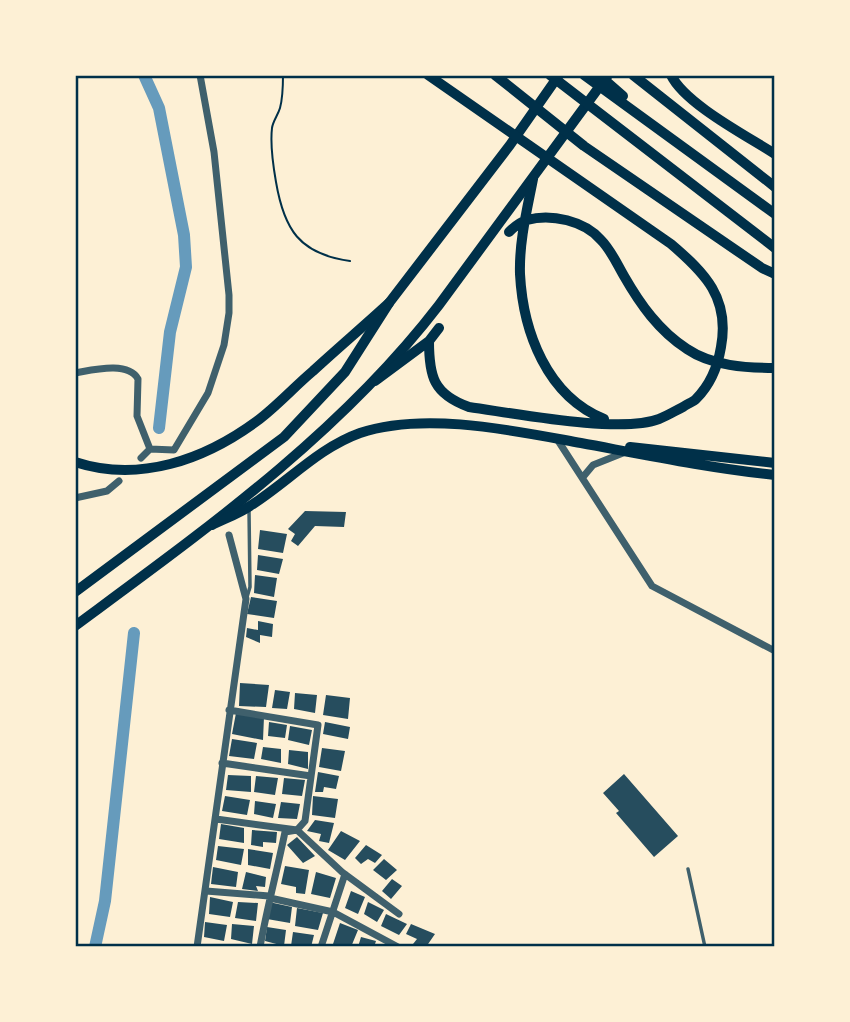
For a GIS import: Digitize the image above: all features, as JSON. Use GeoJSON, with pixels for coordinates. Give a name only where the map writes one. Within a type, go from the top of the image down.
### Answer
{"type":"FeatureCollection","features":[{"type":"Feature","properties":{"kind":"main road"},"geometry":{"type":"LineString","coordinates":[[428,75],[671,244],[701,270],[714,291],[723,316],[724,331],[714,372],[695,400],[657,420],[612,423],[469,407],[455,402],[442,393],[433,380],[429,341]]}},
{"type":"Feature","properties":{"kind":"main road"},"geometry":{"type":"LineString","coordinates":[[495,75],[595,153],[689,219],[775,274]]}},
{"type":"Feature","properties":{"kind":"main road"},"geometry":{"type":"LineString","coordinates":[[550,75],[775,247]]}},
{"type":"Feature","properties":{"kind":"main road"},"geometry":{"type":"LineString","coordinates":[[75,592],[284,437],[345,372],[389,303],[510,145],[559,75]]}},
{"type":"Feature","properties":{"kind":"main road"},"geometry":{"type":"LineString","coordinates":[[584,75],[775,214]]}},
{"type":"Feature","properties":{"kind":"main road"},"geometry":{"type":"LineString","coordinates":[[599,75],[686,150]]}},
{"type":"Feature","properties":{"kind":"main road"},"geometry":{"type":"LineString","coordinates":[[375,382],[414,338],[608,75]]}},
{"type":"Feature","properties":{"kind":"main road"},"geometry":{"type":"LineString","coordinates":[[633,75],[775,187]]}},
{"type":"Feature","properties":{"kind":"main road"},"geometry":{"type":"LineString","coordinates":[[671,75],[685,93],[702,107],[775,154]]}},
{"type":"Feature","properties":{"kind":"main road"},"geometry":{"type":"LineString","coordinates":[[536,175],[525,220],[520,273],[528,328],[539,357],[555,381],[591,414],[612,423]]}},
{"type":"Feature","properties":{"kind":"main road"},"geometry":{"type":"LineString","coordinates":[[509,232],[525,220],[542,218],[558,219],[589,228],[602,240],[658,326],[687,350],[703,358],[732,365],[775,368]]}},
{"type":"Feature","properties":{"kind":"main road"},"geometry":{"type":"LineString","coordinates":[[75,462],[116,470],[140,470],[184,462],[218,446],[257,421],[389,303]]}},
{"type":"Feature","properties":{"kind":"main road"},"geometry":{"type":"LineString","coordinates":[[75,626],[212,525],[375,382],[429,341],[439,328]]}},
{"type":"Feature","properties":{"kind":"main road"},"geometry":{"type":"LineString","coordinates":[[212,525],[249,507],[326,450],[357,434],[411,423],[490,428],[722,470],[775,475]]}},
{"type":"Feature","properties":{"kind":"main road"},"geometry":{"type":"LineString","coordinates":[[600,446],[645,447],[775,463]]}},
{"type":"Feature","properties":{"kind":"street"},"geometry":{"type":"LineString","coordinates":[[141,458],[150,449],[174,450],[208,393],[224,345],[229,295],[214,152],[200,75]]}},
{"type":"Feature","properties":{"kind":"street"},"geometry":{"type":"LineString","coordinates":[[75,373],[117,368],[136,374],[137,416],[150,449]]}},
{"type":"Feature","properties":{"kind":"street"},"geometry":{"type":"LineString","coordinates":[[556,438],[652,586],[775,651]]}},
{"type":"Feature","properties":{"kind":"street"},"geometry":{"type":"LineString","coordinates":[[583,477],[593,465],[628,452]]}},
{"type":"Feature","properties":{"kind":"street"},"geometry":{"type":"LineString","coordinates":[[75,498],[107,491],[119,481]]}},
{"type":"Feature","properties":{"kind":"street"},"geometry":{"type":"LineString","coordinates":[[197,947],[246,599],[229,535]]}},
{"type":"Feature","properties":{"kind":"street"},"geometry":{"type":"LineString","coordinates":[[229,710],[318,725],[305,821],[297,830],[285,832],[260,947]]}},
{"type":"Feature","properties":{"kind":"street"},"geometry":{"type":"LineString","coordinates":[[222,763],[311,775]]}},
{"type":"Feature","properties":{"kind":"street"},"geometry":{"type":"LineString","coordinates":[[216,819],[297,830],[345,874],[399,914]]}},
{"type":"Feature","properties":{"kind":"street"},"geometry":{"type":"LineString","coordinates":[[321,947],[345,874]]}},
{"type":"Feature","properties":{"kind":"street"},"geometry":{"type":"LineString","coordinates":[[206,891],[269,896],[332,912],[398,947]]}},
{"type":"Feature","properties":{"kind":"lane"},"geometry":{"type":"LineString","coordinates":[[246,599],[250,587],[249,507]]}},
{"type":"Feature","properties":{"kind":"lane"},"geometry":{"type":"LineString","coordinates":[[688,869],[705,947]]}},
{"type":"Feature","properties":{"kind":"path"},"geometry":{"type":"LineString","coordinates":[[282,75],[280,109],[272,126],[273,165],[285,221],[307,246],[335,259],[350,261]]}},
{"type":"Feature","properties":{"kind":"building"},"geometry":{"type":"Polygon","coordinates":[[[305,511],[346,512],[344,527],[315,526],[298,546],[291,541],[295,534],[288,529],[305,511]]]}},
{"type":"Feature","properties":{"kind":"building"},"geometry":{"type":"Polygon","coordinates":[[[260,530],[287,534],[283,553],[258,549],[260,530]]]}},
{"type":"Feature","properties":{"kind":"building"},"geometry":{"type":"Polygon","coordinates":[[[258,555],[283,559],[279,574],[257,570],[258,555]]]}},
{"type":"Feature","properties":{"kind":"building"},"geometry":{"type":"Polygon","coordinates":[[[255,575],[277,578],[274,597],[254,593],[255,575]]]}},
{"type":"Feature","properties":{"kind":"building"},"geometry":{"type":"Polygon","coordinates":[[[251,597],[277,601],[274,618],[247,614],[251,597]]]}},
{"type":"Feature","properties":{"kind":"building"},"geometry":{"type":"Polygon","coordinates":[[[258,621],[273,624],[272,637],[260,635],[260,643],[246,637],[247,628],[258,630],[258,621]]]}},
{"type":"Feature","properties":{"kind":"building"},"geometry":{"type":"Polygon","coordinates":[[[240,683],[269,685],[266,707],[239,706],[240,683]]]}},
{"type":"Feature","properties":{"kind":"building"},"geometry":{"type":"Polygon","coordinates":[[[275,690],[290,692],[287,709],[272,708],[275,690]]]}},
{"type":"Feature","properties":{"kind":"building"},"geometry":{"type":"Polygon","coordinates":[[[295,693],[317,695],[315,713],[294,709],[295,693]]]}},
{"type":"Feature","properties":{"kind":"building"},"geometry":{"type":"Polygon","coordinates":[[[326,695],[350,698],[348,719],[323,715],[326,695]]]}},
{"type":"Feature","properties":{"kind":"building"},"geometry":{"type":"Polygon","coordinates":[[[236,713],[264,717],[263,740],[232,734],[236,713]]]}},
{"type":"Feature","properties":{"kind":"building"},"geometry":{"type":"Polygon","coordinates":[[[269,722],[287,725],[285,738],[268,736],[269,722]]]}},
{"type":"Feature","properties":{"kind":"building"},"geometry":{"type":"Polygon","coordinates":[[[325,722],[350,727],[348,739],[323,734],[325,722]]]}},
{"type":"Feature","properties":{"kind":"building"},"geometry":{"type":"Polygon","coordinates":[[[290,726],[312,730],[309,745],[288,740],[290,726]]]}},
{"type":"Feature","properties":{"kind":"building"},"geometry":{"type":"Polygon","coordinates":[[[232,739],[257,743],[254,759],[229,756],[232,739]]]}},
{"type":"Feature","properties":{"kind":"building"},"geometry":{"type":"Polygon","coordinates":[[[263,747],[281,749],[281,763],[261,759],[263,747]]]}},
{"type":"Feature","properties":{"kind":"building"},"geometry":{"type":"Polygon","coordinates":[[[322,748],[345,751],[341,771],[319,767],[322,748]]]}},
{"type":"Feature","properties":{"kind":"building"},"geometry":{"type":"Polygon","coordinates":[[[289,750],[308,752],[308,769],[288,764],[289,750]]]}},
{"type":"Feature","properties":{"kind":"building"},"geometry":{"type":"Polygon","coordinates":[[[318,772],[339,776],[336,789],[324,787],[323,792],[315,792],[318,772]]]}},
{"type":"Feature","properties":{"kind":"building"},"geometry":{"type":"Polygon","coordinates":[[[624,774],[678,836],[654,857],[616,813],[619,811],[603,793],[624,774]]]}},
{"type":"Feature","properties":{"kind":"building"},"geometry":{"type":"Polygon","coordinates":[[[228,775],[251,776],[251,792],[226,790],[228,775]]]}},
{"type":"Feature","properties":{"kind":"building"},"geometry":{"type":"Polygon","coordinates":[[[256,776],[278,778],[275,795],[254,792],[256,776]]]}},
{"type":"Feature","properties":{"kind":"building"},"geometry":{"type":"Polygon","coordinates":[[[284,778],[305,780],[302,796],[282,794],[284,778]]]}},
{"type":"Feature","properties":{"kind":"building"},"geometry":{"type":"Polygon","coordinates":[[[225,796],[250,800],[247,815],[222,811],[225,796]]]}},
{"type":"Feature","properties":{"kind":"building"},"geometry":{"type":"Polygon","coordinates":[[[313,796],[338,799],[335,818],[312,815],[313,796]]]}},
{"type":"Feature","properties":{"kind":"building"},"geometry":{"type":"Polygon","coordinates":[[[255,801],[276,804],[273,818],[254,814],[255,801]]]}},
{"type":"Feature","properties":{"kind":"building"},"geometry":{"type":"Polygon","coordinates":[[[281,802],[300,804],[297,819],[278,818],[281,802]]]}},
{"type":"Feature","properties":{"kind":"building"},"geometry":{"type":"Polygon","coordinates":[[[315,820],[334,823],[329,843],[319,841],[321,834],[307,831],[315,820]]]}},
{"type":"Feature","properties":{"kind":"building"},"geometry":{"type":"Polygon","coordinates":[[[221,824],[244,828],[244,843],[219,839],[221,824]]]}},
{"type":"Feature","properties":{"kind":"building"},"geometry":{"type":"Polygon","coordinates":[[[252,830],[277,832],[276,843],[263,842],[263,847],[251,845],[252,830]]]}},
{"type":"Feature","properties":{"kind":"building"},"geometry":{"type":"Polygon","coordinates":[[[341,831],[360,841],[345,860],[328,850],[341,831]]]}},
{"type":"Feature","properties":{"kind":"building"},"geometry":{"type":"Polygon","coordinates":[[[297,837],[315,856],[303,863],[287,845],[297,837]]]}},
{"type":"Feature","properties":{"kind":"building"},"geometry":{"type":"Polygon","coordinates":[[[366,845],[382,855],[375,863],[368,859],[361,864],[355,858],[366,845]]]}},
{"type":"Feature","properties":{"kind":"building"},"geometry":{"type":"Polygon","coordinates":[[[218,846],[244,849],[241,865],[216,860],[218,846]]]}},
{"type":"Feature","properties":{"kind":"building"},"geometry":{"type":"Polygon","coordinates":[[[248,849],[273,853],[270,869],[248,865],[248,849]]]}},
{"type":"Feature","properties":{"kind":"building"},"geometry":{"type":"Polygon","coordinates":[[[384,859],[397,870],[386,880],[373,870],[384,859]]]}},
{"type":"Feature","properties":{"kind":"building"},"geometry":{"type":"Polygon","coordinates":[[[285,866],[309,870],[305,894],[296,893],[296,887],[281,884],[285,866]]]}},
{"type":"Feature","properties":{"kind":"building"},"geometry":{"type":"Polygon","coordinates":[[[213,867],[238,872],[236,887],[211,884],[213,867]]]}},
{"type":"Feature","properties":{"kind":"building"},"geometry":{"type":"Polygon","coordinates":[[[246,872],[266,877],[265,887],[256,886],[258,891],[242,889],[246,872]]]}},
{"type":"Feature","properties":{"kind":"building"},"geometry":{"type":"Polygon","coordinates":[[[316,872],[336,878],[330,898],[311,894],[316,872]]]}},
{"type":"Feature","properties":{"kind":"building"},"geometry":{"type":"Polygon","coordinates":[[[392,879],[402,886],[391,899],[382,891],[392,879]]]}},
{"type":"Feature","properties":{"kind":"building"},"geometry":{"type":"Polygon","coordinates":[[[351,891],[365,897],[358,914],[345,908],[351,891]]]}},
{"type":"Feature","properties":{"kind":"building"},"geometry":{"type":"Polygon","coordinates":[[[210,897],[233,902],[230,917],[209,914],[210,897]]]}},
{"type":"Feature","properties":{"kind":"building"},"geometry":{"type":"Polygon","coordinates":[[[238,902],[258,903],[256,921],[235,918],[238,902]]]}},
{"type":"Feature","properties":{"kind":"building"},"geometry":{"type":"Polygon","coordinates":[[[269,902],[292,907],[290,923],[267,919],[269,902]]]}},
{"type":"Feature","properties":{"kind":"building"},"geometry":{"type":"Polygon","coordinates":[[[368,902],[384,910],[377,922],[364,914],[368,902]]]}},
{"type":"Feature","properties":{"kind":"building"},"geometry":{"type":"Polygon","coordinates":[[[297,908],[323,913],[318,930],[295,926],[297,908]]]}},
{"type":"Feature","properties":{"kind":"building"},"geometry":{"type":"Polygon","coordinates":[[[386,914],[407,924],[399,935],[381,926],[386,914]]]}},
{"type":"Feature","properties":{"kind":"building"},"geometry":{"type":"Polygon","coordinates":[[[205,922],[227,925],[224,941],[204,937],[205,922]]]}},
{"type":"Feature","properties":{"kind":"building"},"geometry":{"type":"Polygon","coordinates":[[[340,923],[358,930],[351,947],[332,947],[340,923]]]}},
{"type":"Feature","properties":{"kind":"building"},"geometry":{"type":"Polygon","coordinates":[[[232,924],[254,926],[252,944],[231,939],[232,924]]]}},
{"type":"Feature","properties":{"kind":"building"},"geometry":{"type":"Polygon","coordinates":[[[411,924],[435,934],[426,947],[413,944],[417,939],[406,934],[411,924]]]}},
{"type":"Feature","properties":{"kind":"building"},"geometry":{"type":"Polygon","coordinates":[[[267,927],[286,930],[284,946],[265,941],[267,927]]]}},
{"type":"Feature","properties":{"kind":"building"},"geometry":{"type":"Polygon","coordinates":[[[293,932],[314,935],[311,947],[291,946],[293,932]]]}},
{"type":"Feature","properties":{"kind":"building"},"geometry":{"type":"Polygon","coordinates":[[[361,937],[376,941],[374,947],[358,947],[361,937]]]}},
{"type":"Feature","properties":{"kind":"waterway"},"geometry":{"type":"LineString","coordinates":[[144,75],[159,108],[184,235],[186,267],[170,332],[159,428]]}},
{"type":"Feature","properties":{"kind":"waterway"},"geometry":{"type":"LineString","coordinates":[[95,947],[105,901],[134,633]]}}]}
